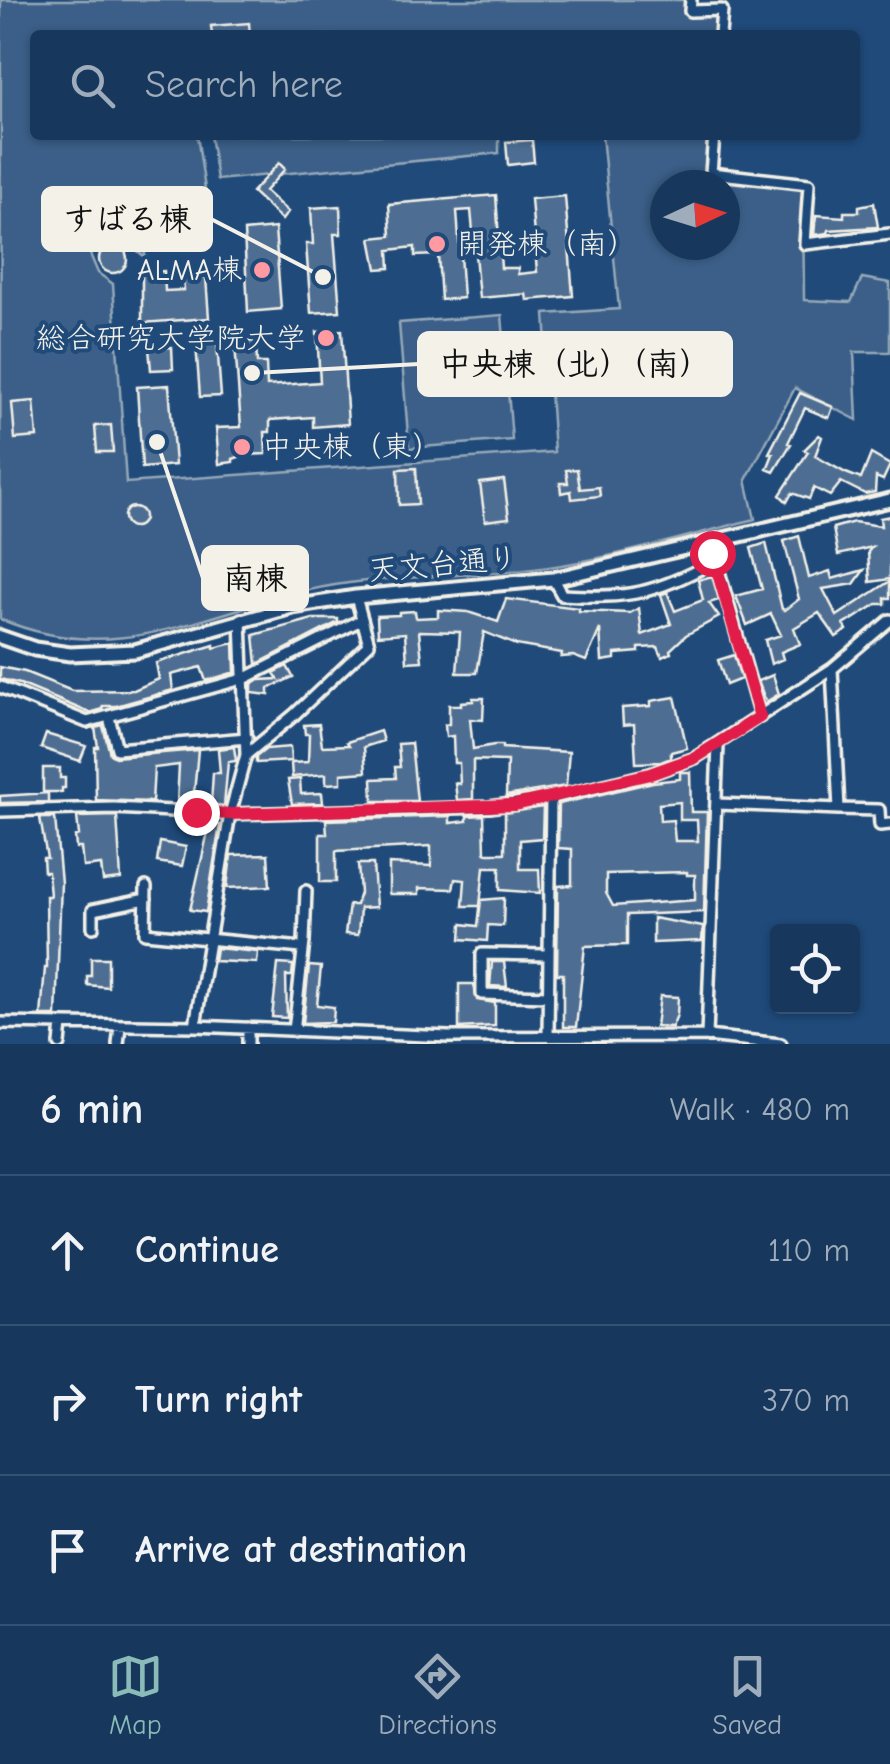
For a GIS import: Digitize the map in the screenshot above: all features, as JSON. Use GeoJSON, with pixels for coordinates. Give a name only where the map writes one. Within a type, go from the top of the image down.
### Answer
{"type":"FeatureCollection","features":[{"type":"Feature","properties":{"kind":"main road","name":"天文台通り"},"geometry":{"type":"LineString","coordinates":[[0,637],[35,649],[70,654],[123,653],[241,619],[356,597],[553,578],[890,500]]}},
{"type":"Feature","properties":{"kind":"street"},"geometry":{"type":"LineString","coordinates":[[691,0],[690,11],[722,10],[720,30]]}},
{"type":"Feature","properties":{"kind":"street"},"geometry":{"type":"LineString","coordinates":[[714,140],[711,174],[809,184],[806,244],[890,234]]}},
{"type":"Feature","properties":{"kind":"street"},"geometry":{"type":"LineString","coordinates":[[711,542],[760,717]]}},
{"type":"Feature","properties":{"kind":"street"},"geometry":{"type":"LineString","coordinates":[[553,578],[562,594],[624,596],[650,592],[714,562]]}},
{"type":"Feature","properties":{"kind":"street"},"geometry":{"type":"LineString","coordinates":[[246,755],[369,644],[356,597]]}},
{"type":"Feature","properties":{"kind":"street"},"geometry":{"type":"LineString","coordinates":[[195,1026],[230,814],[246,755],[241,619]]}},
{"type":"Feature","properties":{"kind":"street"},"geometry":{"type":"LineString","coordinates":[[0,688],[88,722],[246,678],[361,620]]}},
{"type":"Feature","properties":{"kind":"street"},"geometry":{"type":"LineString","coordinates":[[0,811],[100,808],[230,814],[490,807],[551,798],[650,774],[718,745],[832,668],[890,620]]}},
{"type":"Feature","properties":{"kind":"street"},"geometry":{"type":"LineString","coordinates":[[832,668],[839,808]]}},
{"type":"Feature","properties":{"kind":"street"},"geometry":{"type":"LineString","coordinates":[[109,717],[117,749],[247,738]]}},
{"type":"Feature","properties":{"kind":"street"},"geometry":{"type":"LineString","coordinates":[[707,1036],[718,745]]}},
{"type":"Feature","properties":{"kind":"street"},"geometry":{"type":"LineString","coordinates":[[548,1035],[551,798]]}},
{"type":"Feature","properties":{"kind":"street"},"geometry":{"type":"LineString","coordinates":[[718,804],[879,810],[880,825],[890,824]]}},
{"type":"Feature","properties":{"kind":"street"},"geometry":{"type":"LineString","coordinates":[[294,1031],[306,891]]}},
{"type":"Feature","properties":{"kind":"street"},"geometry":{"type":"LineString","coordinates":[[93,927],[93,910],[146,893],[146,933],[302,948]]}},
{"type":"Feature","properties":{"kind":"street"},"geometry":{"type":"LineString","coordinates":[[548,956],[482,954],[482,994],[548,996]]}},
{"type":"Feature","properties":{"kind":"street"},"geometry":{"type":"LineString","coordinates":[[0,1023],[195,1026],[519,1040],[548,1035],[707,1036],[781,1044]]}},
{"type":"Feature","properties":{"kind":"street"},"geometry":{"type":"LineString","coordinates":[[60,1044],[62,1025]]}},
{"type":"Feature","properties":{"kind":"street"},"geometry":{"type":"LineString","coordinates":[[118,1044],[120,1026]]}},
{"type":"Feature","properties":{"kind":"street"},"geometry":{"type":"LineString","coordinates":[[248,1028],[248,1044]]}},
{"type":"Feature","properties":{"kind":"shaded area"},"geometry":{"type":"Polygon","coordinates":[[[1,0],[684,0],[684,13],[715,11],[714,30],[30,30],[30,140],[198,140],[205,189],[144,196],[145,257],[122,238],[102,239],[90,254],[98,273],[113,284],[126,483],[554,452],[545,314],[619,309],[602,140],[710,140],[709,170],[650,170],[650,260],[740,260],[740,178],[803,186],[804,300],[851,302],[862,278],[890,283],[890,352],[854,352],[857,420],[795,388],[746,480],[755,519],[562,565],[349,583],[303,591],[176,628],[92,639],[47,634],[0,619],[1,0]]]}},
{"type":"Feature","properties":{"kind":"shaded area"},"geometry":{"type":"Polygon","coordinates":[[[211,140],[499,140],[499,153],[217,180],[211,140]]]}},
{"type":"Feature","properties":{"kind":"shaded area"},"geometry":{"type":"Polygon","coordinates":[[[502,315],[512,440],[409,448],[399,323],[502,315]]]}},
{"type":"Feature","properties":{"kind":"building"},"geometry":{"type":"Polygon","coordinates":[[[249,23],[250,30],[211,30],[211,26],[249,23]]]}},
{"type":"Feature","properties":{"kind":"building"},"geometry":{"type":"Polygon","coordinates":[[[532,140],[534,162],[508,165],[506,142],[532,140]]]}},
{"type":"Feature","properties":{"kind":"building"},"geometry":{"type":"Polygon","coordinates":[[[279,163],[285,169],[265,191],[288,212],[282,220],[252,192],[279,163]]]}},
{"type":"Feature","properties":{"kind":"building"},"geometry":{"type":"Polygon","coordinates":[[[496,195],[501,268],[518,268],[518,274],[537,272],[531,199],[565,196],[573,296],[527,300],[526,294],[479,298],[471,210],[457,211],[463,298],[441,300],[438,255],[415,256],[415,247],[389,250],[390,268],[377,269],[371,238],[391,236],[389,204],[496,195]]]}},
{"type":"Feature","properties":{"kind":"building"},"geometry":{"type":"Polygon","coordinates":[[[874,203],[878,227],[829,230],[814,235],[816,215],[844,217],[844,212],[859,212],[859,206],[874,203]]]}},
{"type":"Feature","properties":{"kind":"building"},"geometry":{"type":"Polygon","coordinates":[[[340,206],[341,234],[334,234],[340,311],[311,313],[306,244],[313,244],[311,208],[340,206]]]}},
{"type":"Feature","properties":{"kind":"building","name":"ALMA棟"},"geometry":{"type":"Polygon","coordinates":[[[275,228],[281,309],[248,312],[244,231],[275,228]]]}},
{"type":"Feature","properties":{"kind":"building"},"geometry":{"type":"Polygon","coordinates":[[[113,245],[123,249],[127,259],[123,269],[113,273],[103,269],[99,259],[103,249],[113,245]]]}},
{"type":"Feature","properties":{"kind":"building"},"geometry":{"type":"Polygon","coordinates":[[[164,271],[165,291],[184,290],[183,279],[206,277],[209,318],[142,323],[142,273],[164,271]]]}},
{"type":"Feature","properties":{"kind":"building"},"geometry":{"type":"Polygon","coordinates":[[[342,330],[348,424],[313,427],[313,417],[270,420],[270,432],[265,432],[266,454],[244,455],[219,464],[216,428],[241,427],[235,343],[256,341],[257,363],[266,363],[267,386],[320,382],[317,332],[342,330]]]}},
{"type":"Feature","properties":{"kind":"building"},"geometry":{"type":"Polygon","coordinates":[[[217,343],[221,396],[200,397],[196,344],[217,343]]]}},
{"type":"Feature","properties":{"kind":"building"},"geometry":{"type":"Polygon","coordinates":[[[172,347],[173,369],[151,370],[149,348],[172,347]]]}},
{"type":"Feature","properties":{"kind":"building"},"geometry":{"type":"Polygon","coordinates":[[[169,385],[175,465],[142,468],[137,387],[169,385]]]}},
{"type":"Feature","properties":{"kind":"building"},"geometry":{"type":"Polygon","coordinates":[[[800,393],[833,407],[829,418],[805,408],[788,443],[791,444],[774,472],[767,469],[773,454],[769,453],[800,393]]]}},
{"type":"Feature","properties":{"kind":"building"},"geometry":{"type":"Polygon","coordinates":[[[34,401],[37,437],[15,439],[12,403],[34,401]]]}},
{"type":"Feature","properties":{"kind":"building"},"geometry":{"type":"Polygon","coordinates":[[[111,425],[113,452],[97,452],[95,426],[111,425]]]}},
{"type":"Feature","properties":{"kind":"building"},"geometry":{"type":"Polygon","coordinates":[[[819,435],[822,437],[815,456],[846,473],[861,479],[871,454],[890,465],[883,480],[876,477],[875,492],[865,494],[841,482],[830,496],[814,488],[809,499],[792,493],[787,502],[780,495],[808,452],[804,450],[819,435]]]}},
{"type":"Feature","properties":{"kind":"building"},"geometry":{"type":"Polygon","coordinates":[[[416,468],[418,504],[399,505],[398,469],[416,468]]]}},
{"type":"Feature","properties":{"kind":"building"},"geometry":{"type":"Polygon","coordinates":[[[577,469],[580,489],[599,487],[600,496],[572,499],[571,491],[561,493],[560,483],[568,483],[566,470],[577,469]]]}},
{"type":"Feature","properties":{"kind":"building"},"geometry":{"type":"Polygon","coordinates":[[[504,480],[509,518],[485,521],[480,483],[504,480]]]}},
{"type":"Feature","properties":{"kind":"building"},"geometry":{"type":"Polygon","coordinates":[[[130,507],[138,507],[144,517],[138,527],[130,527],[124,521],[124,513],[130,507]]]}},
{"type":"Feature","properties":{"kind":"building"},"geometry":{"type":"Polygon","coordinates":[[[890,516],[890,579],[870,582],[868,552],[872,547],[838,555],[833,528],[854,522],[881,526],[880,518],[890,516]]]}},
{"type":"Feature","properties":{"kind":"building"},"geometry":{"type":"Polygon","coordinates":[[[799,536],[809,578],[830,571],[832,579],[864,570],[854,584],[823,589],[837,616],[890,581],[890,598],[844,625],[847,630],[836,637],[819,613],[794,628],[800,644],[781,652],[783,659],[771,664],[765,640],[781,635],[771,614],[747,625],[736,596],[762,589],[751,548],[766,543],[782,609],[799,599],[784,541],[799,536]]]}},
{"type":"Feature","properties":{"kind":"building"},"geometry":{"type":"Polygon","coordinates":[[[712,576],[719,600],[709,603],[719,617],[686,635],[671,653],[662,657],[658,647],[639,648],[639,652],[615,654],[615,659],[602,661],[600,629],[586,661],[516,645],[484,632],[477,673],[457,673],[460,632],[419,631],[422,661],[407,662],[405,633],[378,635],[377,616],[399,612],[415,611],[416,618],[438,617],[438,610],[468,612],[498,622],[506,599],[579,611],[630,613],[639,608],[642,635],[671,624],[661,595],[667,592],[675,611],[703,600],[698,580],[712,576]]]}},
{"type":"Feature","properties":{"kind":"building"},"geometry":{"type":"Polygon","coordinates":[[[313,619],[338,622],[257,664],[254,635],[313,619]]]}},
{"type":"Feature","properties":{"kind":"building"},"geometry":{"type":"Polygon","coordinates":[[[234,643],[235,672],[206,681],[201,667],[171,675],[173,690],[103,706],[90,713],[0,679],[0,667],[25,672],[72,691],[134,690],[159,679],[156,663],[214,645],[234,643]]]}},
{"type":"Feature","properties":{"kind":"building"},"geometry":{"type":"Polygon","coordinates":[[[734,655],[741,679],[726,685],[718,660],[734,655]]]}},
{"type":"Feature","properties":{"kind":"building"},"geometry":{"type":"Polygon","coordinates":[[[287,666],[293,677],[269,688],[269,695],[252,693],[252,684],[278,679],[274,673],[287,666]]]}},
{"type":"Feature","properties":{"kind":"building"},"geometry":{"type":"Polygon","coordinates":[[[773,675],[779,694],[766,702],[758,681],[773,675]]]}},
{"type":"Feature","properties":{"kind":"building"},"geometry":{"type":"Polygon","coordinates":[[[675,697],[687,748],[671,752],[671,758],[661,762],[636,763],[634,724],[623,725],[622,708],[651,706],[651,701],[675,697]]]}},
{"type":"Feature","properties":{"kind":"building"},"geometry":{"type":"Polygon","coordinates":[[[473,698],[484,698],[483,720],[470,719],[473,749],[502,745],[569,752],[566,786],[506,796],[507,761],[473,760],[473,799],[457,800],[459,763],[454,763],[453,736],[446,737],[445,725],[449,724],[449,705],[461,705],[473,698]]]}},
{"type":"Feature","properties":{"kind":"building"},"geometry":{"type":"Polygon","coordinates":[[[319,724],[322,746],[349,745],[347,742],[380,731],[383,741],[364,747],[366,772],[341,774],[341,783],[326,784],[326,774],[292,777],[291,763],[308,762],[309,734],[305,734],[304,725],[319,724]]]}},
{"type":"Feature","properties":{"kind":"building"},"geometry":{"type":"Polygon","coordinates":[[[103,726],[110,754],[115,757],[198,750],[193,804],[177,803],[179,765],[154,768],[152,802],[96,800],[95,728],[103,726]]]}},
{"type":"Feature","properties":{"kind":"building"},"geometry":{"type":"Polygon","coordinates":[[[46,734],[86,746],[80,761],[41,748],[46,734]]]}},
{"type":"Feature","properties":{"kind":"building"},"geometry":{"type":"Polygon","coordinates":[[[411,743],[417,801],[373,801],[372,779],[396,778],[395,767],[400,767],[398,744],[411,743]]]}},
{"type":"Feature","properties":{"kind":"building"},"geometry":{"type":"Polygon","coordinates":[[[234,747],[236,761],[228,762],[224,806],[211,804],[213,773],[220,773],[218,749],[234,747]]]}},
{"type":"Feature","properties":{"kind":"building"},"geometry":{"type":"Polygon","coordinates":[[[290,747],[291,761],[256,763],[256,757],[266,749],[290,747]]]}},
{"type":"Feature","properties":{"kind":"building"},"geometry":{"type":"Polygon","coordinates":[[[43,768],[60,768],[60,778],[65,778],[62,792],[43,792],[43,768]]]}},
{"type":"Feature","properties":{"kind":"building"},"geometry":{"type":"Polygon","coordinates":[[[680,772],[690,772],[691,812],[707,812],[704,912],[627,915],[627,945],[585,946],[576,1027],[563,1027],[563,974],[557,974],[558,886],[572,885],[572,849],[558,848],[559,804],[680,779],[680,772]],[[680,802],[659,804],[660,821],[673,820],[675,841],[698,841],[697,820],[680,820],[680,802]],[[606,874],[606,893],[613,906],[695,900],[695,875],[606,874]]]}},
{"type":"Feature","properties":{"kind":"building"},"geometry":{"type":"Polygon","coordinates":[[[300,779],[301,794],[322,793],[323,803],[292,804],[288,780],[300,779]]]}},
{"type":"Feature","properties":{"kind":"building"},"geometry":{"type":"Polygon","coordinates":[[[48,793],[48,802],[0,803],[0,796],[48,793]]]}},
{"type":"Feature","properties":{"kind":"building"},"geometry":{"type":"Polygon","coordinates":[[[543,807],[542,838],[520,840],[520,869],[539,869],[540,893],[500,890],[500,867],[484,867],[480,906],[463,906],[465,880],[455,879],[453,889],[419,888],[419,894],[389,894],[389,864],[431,866],[431,846],[336,851],[336,882],[320,882],[320,834],[327,834],[326,820],[450,816],[450,823],[484,815],[485,853],[505,853],[505,813],[543,807]]]}},
{"type":"Feature","properties":{"kind":"building"},"geometry":{"type":"Polygon","coordinates":[[[117,816],[121,879],[103,881],[101,865],[83,867],[81,848],[76,848],[77,817],[117,816]]]}},
{"type":"Feature","properties":{"kind":"building"},"geometry":{"type":"Polygon","coordinates":[[[40,818],[55,818],[61,883],[56,1016],[41,1016],[47,968],[46,896],[50,896],[40,818]]]}},
{"type":"Feature","properties":{"kind":"building"},"geometry":{"type":"Polygon","coordinates":[[[210,823],[220,825],[206,912],[190,910],[210,823]]]}},
{"type":"Feature","properties":{"kind":"building"},"geometry":{"type":"Polygon","coordinates":[[[160,842],[186,847],[182,866],[157,862],[160,842]]]}},
{"type":"Feature","properties":{"kind":"building"},"geometry":{"type":"Polygon","coordinates":[[[268,854],[270,886],[227,888],[231,855],[268,854]]]}},
{"type":"Feature","properties":{"kind":"building"},"geometry":{"type":"Polygon","coordinates":[[[358,864],[373,864],[376,907],[360,908],[358,935],[345,934],[349,905],[356,905],[360,893],[358,864]]]}},
{"type":"Feature","properties":{"kind":"building"},"geometry":{"type":"Polygon","coordinates":[[[504,898],[503,926],[488,925],[487,941],[461,939],[462,924],[478,926],[481,900],[504,898]]]}},
{"type":"Feature","properties":{"kind":"building"},"geometry":{"type":"Polygon","coordinates":[[[653,918],[703,927],[702,941],[653,943],[653,918]]]}},
{"type":"Feature","properties":{"kind":"building"},"geometry":{"type":"Polygon","coordinates":[[[216,948],[258,952],[257,963],[214,961],[216,948]]]}},
{"type":"Feature","properties":{"kind":"building"},"geometry":{"type":"Polygon","coordinates":[[[91,958],[108,958],[108,987],[87,985],[91,958]]]}},
{"type":"Feature","properties":{"kind":"building"},"geometry":{"type":"Polygon","coordinates":[[[492,962],[504,962],[507,987],[490,986],[492,962]]]}},
{"type":"Feature","properties":{"kind":"building"},"geometry":{"type":"Polygon","coordinates":[[[278,964],[293,965],[292,976],[286,976],[287,1018],[272,1017],[278,964]]]}},
{"type":"Feature","properties":{"kind":"building"},"geometry":{"type":"Polygon","coordinates":[[[309,966],[321,967],[317,1005],[334,1007],[333,1022],[303,1023],[309,966]]]}},
{"type":"Feature","properties":{"kind":"building"},"geometry":{"type":"Polygon","coordinates":[[[459,984],[474,984],[477,1000],[495,1003],[495,1026],[459,1028],[459,984]]]}},
{"type":"Feature","properties":{"kind":"building"},"geometry":{"type":"Polygon","coordinates":[[[660,996],[678,997],[672,1027],[656,1026],[660,996]]]}},
{"type":"Feature","properties":{"kind":"place","name":"開発棟（南）"},"geometry":{"type":"Point","coordinates":[437,244]}},
{"type":"Feature","properties":{"kind":"place","name":"ALMA棟"},"geometry":{"type":"Point","coordinates":[262,270]}},
{"type":"Feature","properties":{"kind":"place","name":"すばる棟"},"geometry":{"type":"Point","coordinates":[323,277]}},
{"type":"Feature","properties":{"kind":"place","name":"総合研究大学院大学"},"geometry":{"type":"Point","coordinates":[326,338]}},
{"type":"Feature","properties":{"kind":"place","name":"中央棟（北）（南）"},"geometry":{"type":"Point","coordinates":[252,373]}},
{"type":"Feature","properties":{"kind":"place","name":"南棟"},"geometry":{"type":"Point","coordinates":[157,442]}},
{"type":"Feature","properties":{"kind":"place","name":"中央棟（東）"},"geometry":{"type":"Point","coordinates":[242,447]}},
{"type":"Feature","properties":{"kind":"route"},"geometry":{"type":"LineString","coordinates":[[196,812],[515,805],[650,774],[695,758],[760,717],[712,553]]}}]}
